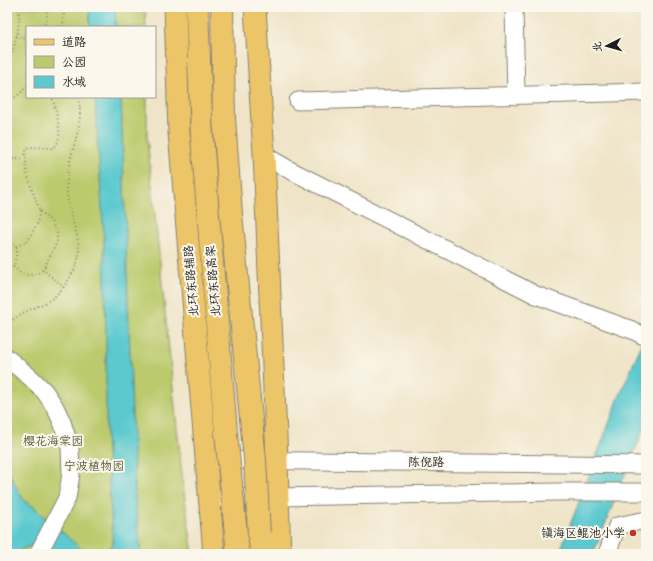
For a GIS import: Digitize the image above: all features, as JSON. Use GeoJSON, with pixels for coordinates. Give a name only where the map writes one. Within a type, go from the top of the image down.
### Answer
{"type":"FeatureCollection","features":[{"type":"Feature","properties":{"kind":"highway","name":"北环东路高架"},"geometry":{"type":"LineString","coordinates":[[196,7],[202,137],[225,425],[238,554]]}},
{"type":"Feature","properties":{"kind":"highway","name":"北环东路高架"},"geometry":{"type":"LineString","coordinates":[[222,7],[224,118],[230,214],[255,460],[261,554]]}},
{"type":"Feature","properties":{"kind":"main road","name":"北环东路辅路"},"geometry":{"type":"LineString","coordinates":[[175,7],[178,132],[214,554]]}},
{"type":"Feature","properties":{"kind":"main road"},"geometry":{"type":"LineString","coordinates":[[255,7],[264,155],[280,554]]}},
{"type":"Feature","properties":{"kind":"street"},"geometry":{"type":"LineString","coordinates":[[514,7],[521,96]]}},
{"type":"Feature","properties":{"kind":"street"},"geometry":{"type":"LineString","coordinates":[[521,96],[524,7]]}},
{"type":"Feature","properties":{"kind":"street"},"geometry":{"type":"LineString","coordinates":[[298,102],[646,92]]}},
{"type":"Feature","properties":{"kind":"street"},"geometry":{"type":"LineString","coordinates":[[264,155],[288,169],[536,295],[639,334]]}},
{"type":"Feature","properties":{"kind":"street"},"geometry":{"type":"LineString","coordinates":[[7,358],[45,392],[55,407],[62,422],[70,447],[71,474],[67,498],[39,552]]}},
{"type":"Feature","properties":{"kind":"street","name":"陈倪路"},"geometry":{"type":"LineString","coordinates":[[206,460],[646,465]]}},
{"type":"Feature","properties":{"kind":"street"},"geometry":{"type":"LineString","coordinates":[[210,498],[556,492],[646,492]]}},
{"type":"Feature","properties":{"kind":"street"},"geometry":{"type":"LineString","coordinates":[[607,554],[617,526],[646,520]]}},
{"type":"Feature","properties":{"kind":"path"},"geometry":{"type":"LineString","coordinates":[[7,67],[19,24],[18,7]]}},
{"type":"Feature","properties":{"kind":"path"},"geometry":{"type":"LineString","coordinates":[[39,26],[45,23],[47,18],[47,7]]}},
{"type":"Feature","properties":{"kind":"path"},"geometry":{"type":"LineString","coordinates":[[63,26],[64,7]]}},
{"type":"Feature","properties":{"kind":"path"},"geometry":{"type":"LineString","coordinates":[[16,36],[26,39]]}},
{"type":"Feature","properties":{"kind":"path"},"geometry":{"type":"LineString","coordinates":[[7,99],[16,97],[26,87]]}},
{"type":"Feature","properties":{"kind":"path"},"geometry":{"type":"LineString","coordinates":[[14,266],[22,274],[30,276],[37,274],[43,270],[57,242],[57,233],[51,221],[40,212],[31,187],[25,159],[27,148],[52,148],[57,145],[59,137],[59,124],[52,98]]}},
{"type":"Feature","properties":{"kind":"path"},"geometry":{"type":"LineString","coordinates":[[7,325],[26,311],[38,307],[54,298],[64,287],[74,269],[79,254],[76,232],[68,198],[67,180],[78,131],[80,111],[78,98]]}},
{"type":"Feature","properties":{"kind":"path"},"geometry":{"type":"LineString","coordinates":[[7,147],[9,159],[9,178],[7,188]]}},
{"type":"Feature","properties":{"kind":"path"},"geometry":{"type":"LineString","coordinates":[[9,159],[25,159]]}},
{"type":"Feature","properties":{"kind":"path"},"geometry":{"type":"LineString","coordinates":[[16,246],[27,242],[37,224],[40,212]]}},
{"type":"Feature","properties":{"kind":"path"},"geometry":{"type":"LineString","coordinates":[[7,240],[16,246],[17,252],[14,266]]}},
{"type":"Feature","properties":{"kind":"path"},"geometry":{"type":"LineString","coordinates":[[7,269],[14,266]]}},
{"type":"Feature","properties":{"kind":"path"},"geometry":{"type":"LineString","coordinates":[[43,270],[64,287]]}},
{"type":"Feature","properties":{"kind":"green space","name":"宁波植物园"},"geometry":{"type":"Polygon","coordinates":[[[7,7],[145,7],[146,26],[26,26],[26,98],[147,98],[147,138],[183,485],[193,554],[7,554],[7,7]]]}},
{"type":"Feature","properties":{"kind":"water"},"geometry":{"type":"Polygon","coordinates":[[[89,7],[115,7],[116,26],[90,26],[89,7]]]}},
{"type":"Feature","properties":{"kind":"water"},"geometry":{"type":"Polygon","coordinates":[[[95,98],[121,98],[135,499],[141,554],[57,554],[35,544],[22,549],[18,554],[7,554],[7,467],[24,501],[34,507],[81,549],[101,552],[113,545],[106,437],[104,241],[95,98]]]}},
{"type":"Feature","properties":{"kind":"water"},"geometry":{"type":"Polygon","coordinates":[[[646,334],[646,423],[593,554],[559,554],[618,400],[646,334]]]}},
{"type":"Feature","properties":{"kind":"place","name":"镇海区鲲池小学"},"geometry":{"type":"Point","coordinates":[633,533]}},
{"type":"Feature","properties":{"kind":"park label","name":"樱花海棠园"},"geometry":{"type":"Point","coordinates":[53,441]}}]}
